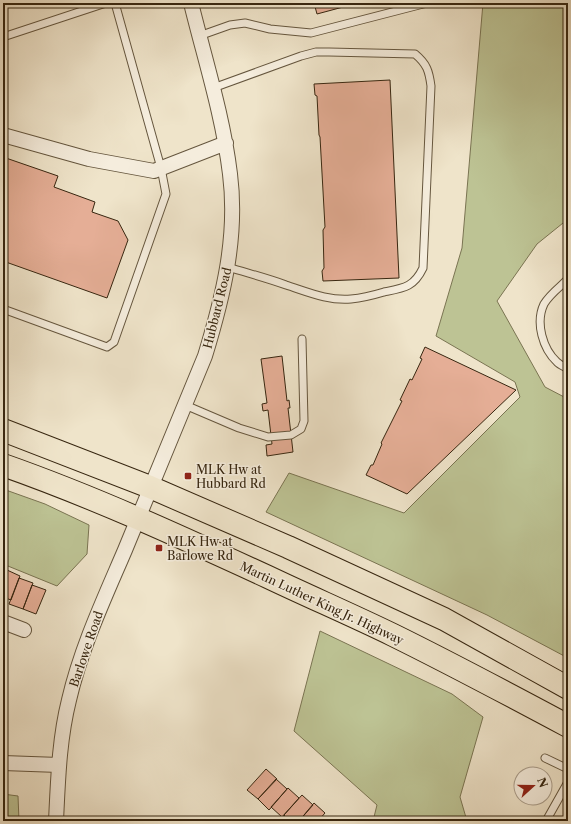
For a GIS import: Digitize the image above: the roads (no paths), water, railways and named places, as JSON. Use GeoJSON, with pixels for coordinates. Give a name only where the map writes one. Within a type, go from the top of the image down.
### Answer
{"type":"FeatureCollection","features":[{"type":"Feature","properties":{"kind":"main road"},"geometry":{"type":"LineString","coordinates":[[3,430],[150,487],[288,547],[444,619],[568,688]]}},
{"type":"Feature","properties":{"kind":"main road","name":"Martin Luther King Jr. Highway"},"geometry":{"type":"LineString","coordinates":[[3,465],[138,518],[392,635],[500,689],[568,726]]}},
{"type":"Feature","properties":{"kind":"street","name":"Hubbard Road"},"geometry":{"type":"LineString","coordinates":[[150,487],[204,356],[216,322],[228,267],[231,237],[232,209],[226,143],[191,3]]}},
{"type":"Feature","properties":{"kind":"street"},"geometry":{"type":"LineString","coordinates":[[3,135],[89,159],[154,171],[226,143]]}},
{"type":"Feature","properties":{"kind":"street","name":"Barlowe Road"},"geometry":{"type":"LineString","coordinates":[[56,821],[59,765],[66,716],[76,672],[99,610],[150,487]]}},
{"type":"Feature","properties":{"kind":"street"},"geometry":{"type":"LineString","coordinates":[[3,622],[24,630]]}},
{"type":"Feature","properties":{"kind":"street"},"geometry":{"type":"LineString","coordinates":[[3,763],[59,765]]}},
{"type":"Feature","properties":{"kind":"lane"},"geometry":{"type":"LineString","coordinates":[[3,37],[106,3]]}},
{"type":"Feature","properties":{"kind":"lane"},"geometry":{"type":"LineString","coordinates":[[3,309],[107,347],[114,342],[166,194],[161,168],[115,3]]}},
{"type":"Feature","properties":{"kind":"lane"},"geometry":{"type":"LineString","coordinates":[[199,36],[230,25],[245,23],[270,29],[311,33],[427,3]]}},
{"type":"Feature","properties":{"kind":"lane"},"geometry":{"type":"LineString","coordinates":[[213,88],[316,52],[415,54],[424,62],[429,74],[431,86],[423,268],[418,278],[413,283],[396,290],[352,299],[330,298],[310,294],[287,285],[228,267]]}},
{"type":"Feature","properties":{"kind":"lane"},"geometry":{"type":"LineString","coordinates":[[568,279],[544,305],[541,314],[540,328],[550,353],[558,363],[568,369]]}},
{"type":"Feature","properties":{"kind":"lane"},"geometry":{"type":"LineString","coordinates":[[184,405],[239,428],[268,437],[291,435],[301,428],[304,421],[302,339]]}},
{"type":"Feature","properties":{"kind":"lane"},"geometry":{"type":"LineString","coordinates":[[545,758],[568,769]]}},
{"type":"Feature","properties":{"kind":"lane"},"geometry":{"type":"LineString","coordinates":[[546,821],[568,782]]}},
{"type":"Feature","properties":{"kind":"place","name":"MLK Hw at Hubbard Rd"},"geometry":{"type":"Point","coordinates":[188,476]}},
{"type":"Feature","properties":{"kind":"place","name":"MLK Hw at Barlowe Rd"},"geometry":{"type":"Point","coordinates":[159,548]}}]}
